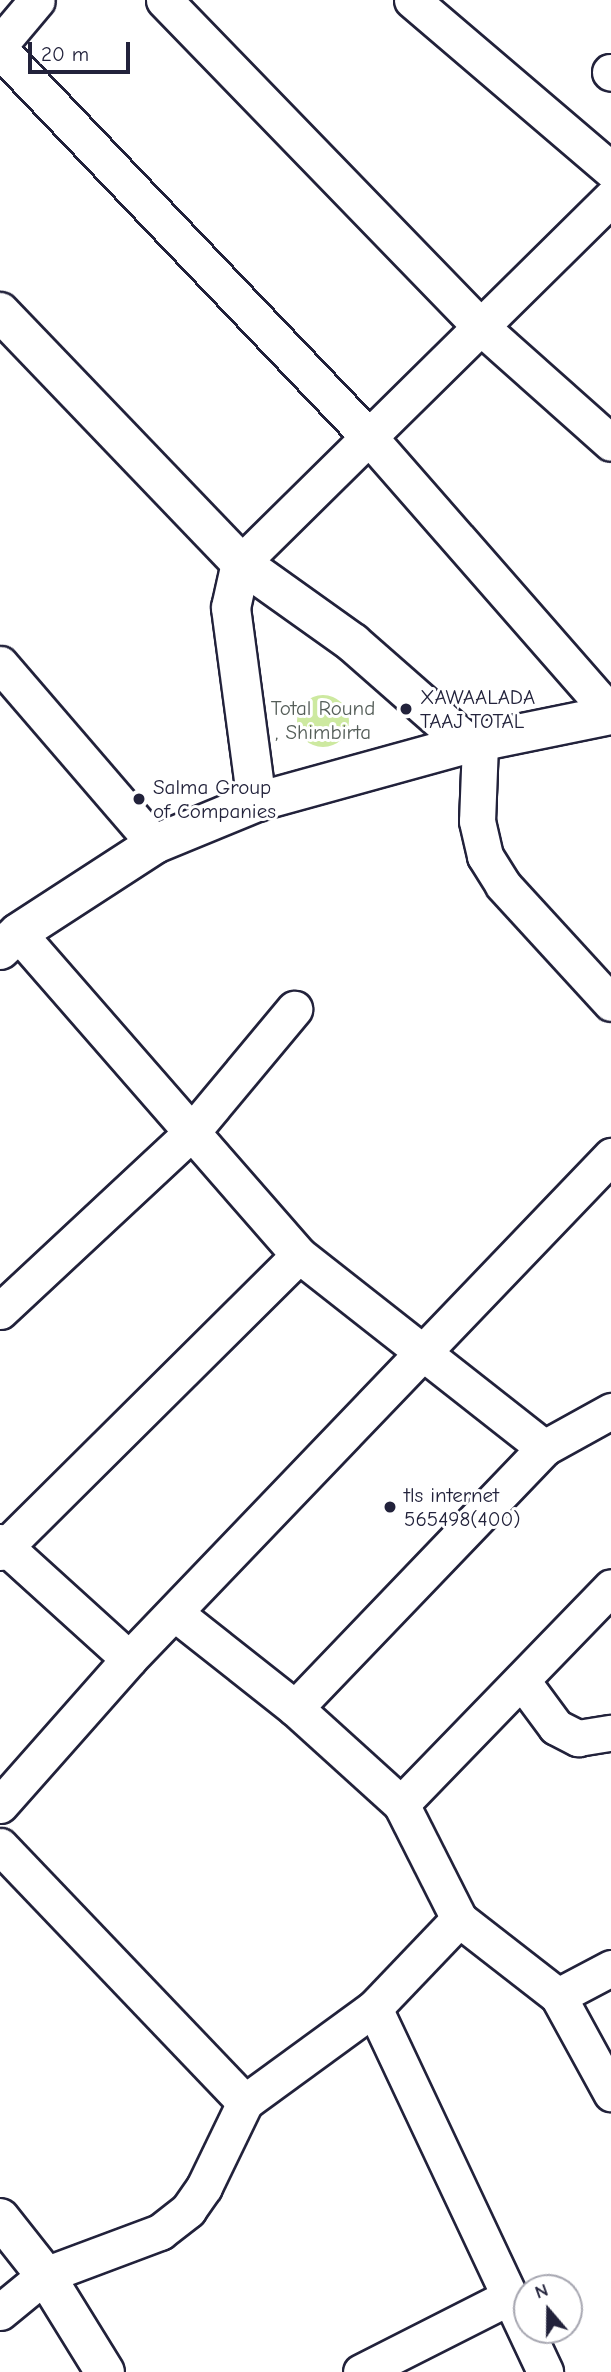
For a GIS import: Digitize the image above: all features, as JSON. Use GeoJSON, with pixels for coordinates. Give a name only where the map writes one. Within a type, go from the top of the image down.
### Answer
{"type":"FeatureCollection","features":[{"type":"Feature","properties":{"kind":"main road"},"geometry":{"type":"LineString","coordinates":[[0,312],[240,563],[353,643],[474,744]]}},
{"type":"Feature","properties":{"kind":"main road"},"geometry":{"type":"LineString","coordinates":[[240,563],[231,608],[257,802]]}},
{"type":"Feature","properties":{"kind":"main road"},"geometry":{"type":"LineString","coordinates":[[9,941],[155,844],[257,802],[474,744],[611,714]]}},
{"type":"Feature","properties":{"kind":"main road"},"geometry":{"type":"LineString","coordinates":[[0,2218],[45,2275],[105,2372]]}},
{"type":"Feature","properties":{"kind":"street"},"geometry":{"type":"LineString","coordinates":[[0,44],[37,0]]}},
{"type":"Feature","properties":{"kind":"street"},"geometry":{"type":"LineString","coordinates":[[164,0],[481,327],[611,443]]}},
{"type":"Feature","properties":{"kind":"street"},"geometry":{"type":"LineString","coordinates":[[412,0],[611,170]]}},
{"type":"Feature","properties":{"kind":"street"},"geometry":{"type":"LineString","coordinates":[[0,50],[368,436],[611,714]]}},
{"type":"Feature","properties":{"kind":"street"},"geometry":{"type":"LineString","coordinates":[[240,563],[611,198]]}},
{"type":"Feature","properties":{"kind":"street"},"geometry":{"type":"LineString","coordinates":[[4,676],[155,844]]}},
{"type":"Feature","properties":{"kind":"street"},"geometry":{"type":"LineString","coordinates":[[474,744],[477,821],[485,856],[503,885],[610,1001]]}},
{"type":"Feature","properties":{"kind":"street"},"geometry":{"type":"LineString","coordinates":[[9,941],[299,1255],[544,1448]]}},
{"type":"Feature","properties":{"kind":"street"},"geometry":{"type":"LineString","coordinates":[[0,1311],[190,1134],[294,1009]]}},
{"type":"Feature","properties":{"kind":"street"},"geometry":{"type":"LineString","coordinates":[[0,1805],[129,1659],[176,1614],[611,1156]]}},
{"type":"Feature","properties":{"kind":"street"},"geometry":{"type":"LineString","coordinates":[[129,1659],[2,1547],[299,1255]]}},
{"type":"Feature","properties":{"kind":"street"},"geometry":{"type":"LineString","coordinates":[[295,1708],[544,1448],[611,1411]]}},
{"type":"Feature","properties":{"kind":"street"},"geometry":{"type":"LineString","coordinates":[[401,1804],[611,1587]]}},
{"type":"Feature","properties":{"kind":"street"},"geometry":{"type":"LineString","coordinates":[[176,1614],[295,1708],[401,1804],[459,1919],[558,1996],[611,2092]]}},
{"type":"Feature","properties":{"kind":"street"},"geometry":{"type":"LineString","coordinates":[[522,1681],[556,1727],[578,1738],[611,1733]]}},
{"type":"Feature","properties":{"kind":"street"},"geometry":{"type":"LineString","coordinates":[[0,1846],[245,2102]]}},
{"type":"Feature","properties":{"kind":"street"},"geometry":{"type":"LineString","coordinates":[[0,2312],[45,2275],[160,2232],[188,2210],[245,2102],[374,2008],[459,1919]]}},
{"type":"Feature","properties":{"kind":"street"},"geometry":{"type":"LineString","coordinates":[[558,1996],[611,1968]]}},
{"type":"Feature","properties":{"kind":"street"},"geometry":{"type":"LineString","coordinates":[[374,2008],[507,2298],[545,2372]]}},
{"type":"Feature","properties":{"kind":"street"},"geometry":{"type":"LineString","coordinates":[[361,2372],[507,2298]]}},
{"type":"Feature","properties":{"kind":"green space","name":"Total Round , Shimbirta"},"geometry":{"type":"Polygon","coordinates":[[[323,695],[342,702],[349,721],[342,740],[323,747],[304,740],[297,721],[304,702],[323,695]]]}},
{"type":"Feature","properties":{"kind":"place","name":"XAWAALADA TAAJ TOTAL"},"geometry":{"type":"Point","coordinates":[406,709]}},
{"type":"Feature","properties":{"kind":"place","name":"Salma Group of Companies"},"geometry":{"type":"Point","coordinates":[139,799]}},
{"type":"Feature","properties":{"kind":"place","name":"tls internet 565498(400)"},"geometry":{"type":"Point","coordinates":[390,1507]}}]}
